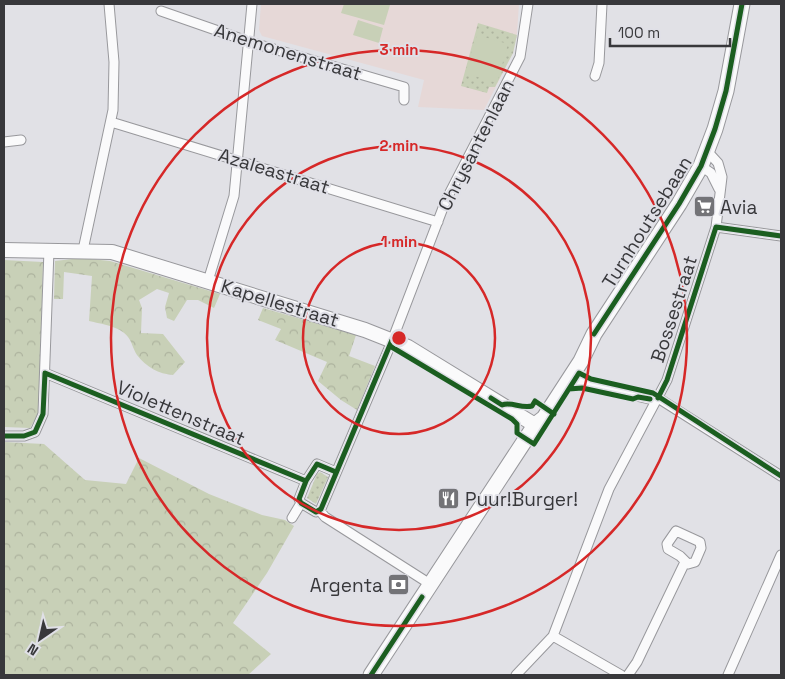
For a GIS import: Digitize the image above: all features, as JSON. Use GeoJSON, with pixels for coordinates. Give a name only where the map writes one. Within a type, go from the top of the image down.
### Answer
{"type":"FeatureCollection","features":[{"type":"Feature","properties":{"kind":"main road","name":"Turnhoutsebaan"},"geometry":{"type":"LineString","coordinates":[[371,675],[534,425],[544,418],[570,378],[594,334],[679,204],[701,166],[726,92],[742,4]]}},
{"type":"Feature","properties":{"kind":"main road","name":"Turnhoutsebaan"},"geometry":{"type":"LineString","coordinates":[[534,425],[534,417],[541,405],[567,366],[594,334]]}},
{"type":"Feature","properties":{"kind":"street"},"geometry":{"type":"LineString","coordinates":[[83,250],[111,122],[114,62],[109,4]]}},
{"type":"Feature","properties":{"kind":"street"},"geometry":{"type":"LineString","coordinates":[[208,281],[230,212],[238,160],[252,4]]}},
{"type":"Feature","properties":{"kind":"street","name":"Chrysantenlaan"},"geometry":{"type":"LineString","coordinates":[[320,512],[392,340],[446,200],[520,57],[528,4]]}},
{"type":"Feature","properties":{"kind":"street"},"geometry":{"type":"LineString","coordinates":[[595,76],[599,63],[602,4]]}},
{"type":"Feature","properties":{"kind":"street","name":"Anemonenstraat"},"geometry":{"type":"LineString","coordinates":[[161,11],[250,42],[404,87],[404,100]]}},
{"type":"Feature","properties":{"kind":"street","name":"Azaleastraat"},"geometry":{"type":"LineString","coordinates":[[111,122],[438,222]]}},
{"type":"Feature","properties":{"kind":"street"},"geometry":{"type":"LineString","coordinates":[[4,142],[21,140]]}},
{"type":"Feature","properties":{"kind":"street","name":"Bossestraat"},"geometry":{"type":"LineString","coordinates":[[516,675],[553,636],[609,489],[667,380],[716,227],[722,177],[718,163],[707,151]]}},
{"type":"Feature","properties":{"kind":"street"},"geometry":{"type":"LineString","coordinates":[[701,166],[711,173],[717,181],[719,192]]}},
{"type":"Feature","properties":{"kind":"street"},"geometry":{"type":"LineString","coordinates":[[716,227],[781,236]]}},
{"type":"Feature","properties":{"kind":"street","name":"Kapellestraat"},"geometry":{"type":"LineString","coordinates":[[4,250],[112,252],[392,340],[534,425]]}},
{"type":"Feature","properties":{"kind":"street"},"geometry":{"type":"LineString","coordinates":[[4,436],[24,436],[35,432],[43,414],[49,250]]}},
{"type":"Feature","properties":{"kind":"street","name":"Violettenstraat"},"geometry":{"type":"LineString","coordinates":[[44,372],[306,481]]}},
{"type":"Feature","properties":{"kind":"street"},"geometry":{"type":"LineString","coordinates":[[570,378],[593,386],[649,399],[658,398],[781,476]]}},
{"type":"Feature","properties":{"kind":"street"},"geometry":{"type":"LineString","coordinates":[[336,472],[317,464],[306,481],[299,499],[301,503],[316,512],[320,512],[430,584]]}},
{"type":"Feature","properties":{"kind":"street"},"geometry":{"type":"LineString","coordinates":[[292,518],[301,503]]}},
{"type":"Feature","properties":{"kind":"street"},"geometry":{"type":"LineString","coordinates":[[728,675],[781,554]]}},
{"type":"Feature","properties":{"kind":"street"},"geometry":{"type":"LineString","coordinates":[[628,675],[637,662],[685,562]]}},
{"type":"Feature","properties":{"kind":"street"},"geometry":{"type":"LineString","coordinates":[[553,636],[621,675]]}},
{"type":"Feature","properties":{"kind":"shaded area"},"geometry":{"type":"Polygon","coordinates":[[[261,4],[519,4],[517,33],[513,53],[484,110],[418,107],[424,80],[262,36],[259,30],[261,4]]]}},
{"type":"Feature","properties":{"kind":"green space"},"geometry":{"type":"Polygon","coordinates":[[[344,4],[390,5],[384,25],[341,13],[344,4]]]}},
{"type":"Feature","properties":{"kind":"green space"},"geometry":{"type":"Polygon","coordinates":[[[358,20],[383,28],[379,43],[353,35],[358,20]]]}},
{"type":"Feature","properties":{"kind":"green space"},"geometry":{"type":"Polygon","coordinates":[[[478,23],[517,35],[513,53],[495,87],[489,87],[487,93],[461,86],[478,23]]]}},
{"type":"Feature","properties":{"kind":"green space"},"geometry":{"type":"Polygon","coordinates":[[[477,35],[508,44],[497,83],[465,73],[477,35]]]}},
{"type":"Feature","properties":{"kind":"green space"},"geometry":{"type":"Polygon","coordinates":[[[81,258],[110,261],[220,294],[214,308],[198,300],[187,300],[174,321],[167,318],[165,307],[169,293],[157,289],[139,300],[142,308],[141,333],[163,334],[185,362],[173,375],[158,371],[144,363],[137,355],[125,333],[110,326],[89,321],[92,276],[64,272],[63,299],[54,299],[55,261],[81,258]]]}},
{"type":"Feature","properties":{"kind":"green space"},"geometry":{"type":"Polygon","coordinates":[[[4,260],[43,262],[39,412],[30,428],[4,427],[4,260]]]}},
{"type":"Feature","properties":{"kind":"green space"},"geometry":{"type":"Polygon","coordinates":[[[263,308],[356,335],[349,356],[375,366],[357,410],[341,400],[318,381],[327,362],[275,340],[281,329],[258,320],[263,308]]]}},
{"type":"Feature","properties":{"kind":"green space"},"geometry":{"type":"Polygon","coordinates":[[[4,442],[44,444],[85,480],[126,484],[139,458],[209,494],[262,515],[285,520],[294,526],[267,573],[233,623],[271,654],[248,675],[4,675],[4,442]]]}},
{"type":"Feature","properties":{"kind":"green space"},"geometry":{"type":"Polygon","coordinates":[[[320,472],[328,477],[316,504],[307,498],[317,474],[320,472]]]}},
{"type":"Feature","properties":{"kind":"cycle path"},"geometry":{"type":"LineString","coordinates":[[594,334],[679,204],[701,166],[715,129],[726,91],[742,4]]}},
{"type":"Feature","properties":{"kind":"cycle path"},"geometry":{"type":"LineString","coordinates":[[658,398],[667,380],[716,227],[781,236]]}},
{"type":"Feature","properties":{"kind":"cycle path"},"geometry":{"type":"LineString","coordinates":[[336,472],[317,464],[306,481],[299,499],[301,503],[316,512],[321,509],[392,340]]}},
{"type":"Feature","properties":{"kind":"cycle path"},"geometry":{"type":"LineString","coordinates":[[390,346],[512,419],[517,424],[517,433],[534,444],[579,373],[591,379],[653,393],[781,476]]}},
{"type":"Feature","properties":{"kind":"cycle path"},"geometry":{"type":"LineString","coordinates":[[4,436],[24,436],[35,432],[43,414],[45,373],[306,481]]}},
{"type":"Feature","properties":{"kind":"cycle path"},"geometry":{"type":"LineString","coordinates":[[569,389],[582,388],[633,399],[638,397],[650,399]]}},
{"type":"Feature","properties":{"kind":"cycle path"},"geometry":{"type":"LineString","coordinates":[[491,398],[502,405],[509,404],[524,407],[532,406],[535,401],[554,414]]}},
{"type":"Feature","properties":{"kind":"cycle path"},"geometry":{"type":"LineString","coordinates":[[371,675],[422,597]]}},
{"type":"Feature","properties":{"kind":"place","name":"Avia"},"geometry":{"type":"Point","coordinates":[704,207]}},
{"type":"Feature","properties":{"kind":"place","name":"Puur!Burger!"},"geometry":{"type":"Point","coordinates":[449,499]}},
{"type":"Feature","properties":{"kind":"place","name":"Argenta"},"geometry":{"type":"Point","coordinates":[399,585]}}]}
